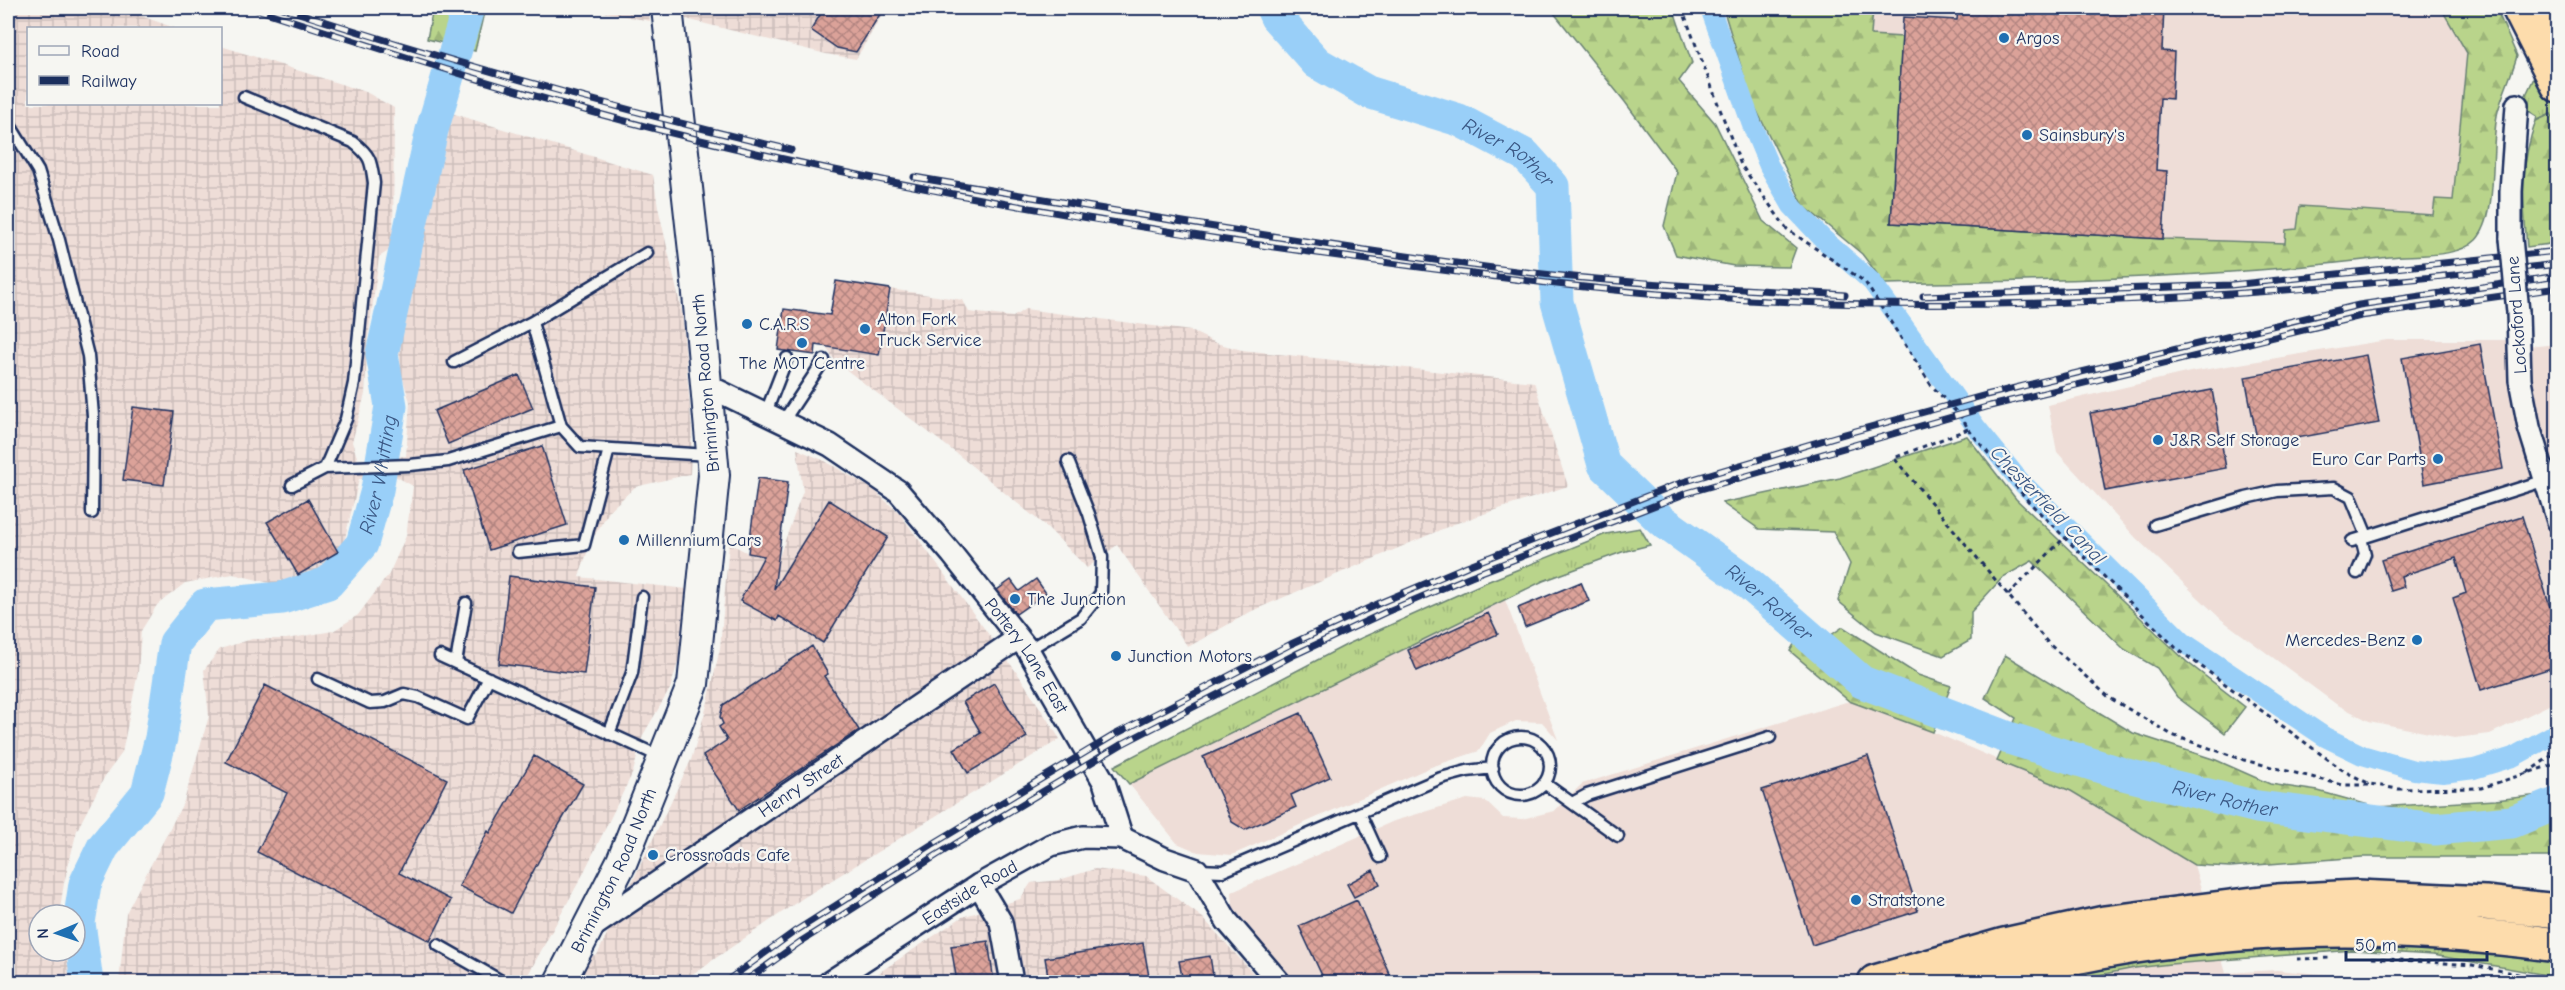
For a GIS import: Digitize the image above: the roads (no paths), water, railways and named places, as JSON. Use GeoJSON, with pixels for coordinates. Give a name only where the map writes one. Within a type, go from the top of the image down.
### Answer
{"type":"FeatureCollection","features":[{"type":"Feature","properties":{"kind":"highway"},"geometry":{"type":"LineString","coordinates":[[2519,8],[2558,85]]}},
{"type":"Feature","properties":{"kind":"highway"},"geometry":{"type":"LineString","coordinates":[[2552,8],[2558,18]]}},
{"type":"Feature","properties":{"kind":"highway"},"geometry":{"type":"LineString","coordinates":[[1875,982],[2004,945],[2104,923],[2277,901],[2358,897],[2485,903],[2558,911]]}},
{"type":"Feature","properties":{"kind":"highway"},"geometry":{"type":"LineString","coordinates":[[1969,982],[2002,972],[2141,943],[2231,934],[2355,929],[2486,935],[2558,945]]}},
{"type":"Feature","properties":{"kind":"main road","name":"Brimington Road North"},"geometry":{"type":"LineString","coordinates":[[560,982],[622,861],[693,684],[714,475],[695,260],[667,8]]}},
{"type":"Feature","properties":{"kind":"street","name":"Lockoford Lane"},"geometry":{"type":"LineString","coordinates":[[2517,105],[2511,191],[2511,238],[2518,312],[2520,380],[2529,427],[2558,521]]}},
{"type":"Feature","properties":{"kind":"street","name":"Pottery Lane East"},"geometry":{"type":"LineString","coordinates":[[706,385],[830,445],[898,491],[952,554],[1022,645],[1104,782],[1122,838]]}},
{"type":"Feature","properties":{"kind":"street","name":"Henry Street"},"geometry":{"type":"LineString","coordinates":[[586,931],[1022,645]]}},
{"type":"Feature","properties":{"kind":"street","name":"Eastside Road"},"geometry":{"type":"LineString","coordinates":[[830,982],[979,885],[1051,844],[1083,837],[1122,838]]}},
{"type":"Feature","properties":{"kind":"street"},"geometry":{"type":"LineString","coordinates":[[1122,838],[1165,859],[1197,870],[1227,921],[1279,982]]}},
{"type":"Feature","properties":{"kind":"street"},"geometry":{"type":"LineString","coordinates":[[979,885],[1001,922],[1012,982]]}},
{"type":"Feature","properties":{"kind":"lane"},"geometry":{"type":"LineString","coordinates":[[244,97],[353,142],[368,155],[372,165],[374,183],[354,383],[346,419],[325,468]]}},
{"type":"Feature","properties":{"kind":"lane"},"geometry":{"type":"LineString","coordinates":[[8,122],[38,171],[59,240],[88,356],[93,416],[93,513]]}},
{"type":"Feature","properties":{"kind":"lane"},"geometry":{"type":"LineString","coordinates":[[454,362],[532,322],[647,253]]}},
{"type":"Feature","properties":{"kind":"lane"},"geometry":{"type":"LineString","coordinates":[[532,322],[561,426],[580,447],[712,455]]}},
{"type":"Feature","properties":{"kind":"lane"},"geometry":{"type":"LineString","coordinates":[[774,419],[787,358]]}},
{"type":"Feature","properties":{"kind":"lane"},"geometry":{"type":"LineString","coordinates":[[774,419],[824,360]]}},
{"type":"Feature","properties":{"kind":"lane"},"geometry":{"type":"LineString","coordinates":[[292,485],[325,468],[410,465],[448,460],[561,426]]}},
{"type":"Feature","properties":{"kind":"lane"},"geometry":{"type":"LineString","coordinates":[[518,552],[584,545],[609,449]]}},
{"type":"Feature","properties":{"kind":"lane"},"geometry":{"type":"LineString","coordinates":[[1022,645],[1081,618],[1101,592],[1102,557],[1089,514],[1068,461]]}},
{"type":"Feature","properties":{"kind":"lane"},"geometry":{"type":"LineString","coordinates":[[2360,538],[2546,480]]}},
{"type":"Feature","properties":{"kind":"lane"},"geometry":{"type":"LineString","coordinates":[[2155,525],[2277,491],[2334,488],[2351,497],[2365,554],[2357,573]]}},
{"type":"Feature","properties":{"kind":"lane"},"geometry":{"type":"LineString","coordinates":[[609,734],[632,673],[642,597]]}},
{"type":"Feature","properties":{"kind":"lane"},"geometry":{"type":"LineString","coordinates":[[456,663],[466,603]]}},
{"type":"Feature","properties":{"kind":"lane"},"geometry":{"type":"LineString","coordinates":[[440,656],[664,758]]}},
{"type":"Feature","properties":{"kind":"lane"},"geometry":{"type":"LineString","coordinates":[[318,679],[370,703],[385,702],[404,694],[418,697],[467,719],[489,678]]}},
{"type":"Feature","properties":{"kind":"lane"},"geometry":{"type":"LineString","coordinates":[[1525,737],[1543,746],[1548,755],[1550,768],[1544,783],[1534,792],[1515,794],[1502,788],[1496,780],[1493,768],[1493,759],[1498,749],[1505,742],[1525,737]]}},
{"type":"Feature","properties":{"kind":"lane"},"geometry":{"type":"LineString","coordinates":[[1572,803],[1587,795],[1770,737]]}},
{"type":"Feature","properties":{"kind":"lane"},"geometry":{"type":"LineString","coordinates":[[1197,870],[1223,871],[1441,778],[1467,771],[1493,768]]}},
{"type":"Feature","properties":{"kind":"lane"},"geometry":{"type":"LineString","coordinates":[[1544,783],[1618,836]]}},
{"type":"Feature","properties":{"kind":"lane"},"geometry":{"type":"LineString","coordinates":[[1359,813],[1380,857]]}},
{"type":"Feature","properties":{"kind":"lane"},"geometry":{"type":"LineString","coordinates":[[438,945],[503,982]]}},
{"type":"Feature","properties":{"kind":"waterway","name":"River Whitting"},"geometry":{"type":"LineString","coordinates":[[87,982],[79,923],[85,884],[103,847],[147,793],[161,738],[175,643],[205,605],[282,598],[328,583],[362,544],[377,490],[391,406],[382,354],[432,130],[468,8]]}},
{"type":"Feature","properties":{"kind":"waterway","name":"River Rother"},"geometry":{"type":"LineString","coordinates":[[1272,8],[1276,17],[1317,63],[1368,92],[1459,120],[1525,155],[1553,186],[1557,302],[1604,465],[1661,520],[1741,577],[1862,682],[2009,738],[2123,774],[2257,807],[2435,829],[2512,822],[2558,803]]}},
{"type":"Feature","properties":{"kind":"waterway","name":"Chesterfield Canal"},"geometry":{"type":"LineString","coordinates":[[1710,8],[1752,125],[1769,166],[1792,206],[1823,239],[1872,282],[1976,427],[2019,480],[2183,642],[2325,737],[2362,755],[2414,770],[2443,773],[2474,769],[2513,757],[2558,732]]}},
{"type":"Feature","properties":{"kind":"railway"},"geometry":{"type":"LineString","coordinates":[[253,8],[581,109],[692,138],[852,174],[1014,205],[1258,245],[1543,282],[1645,293],[1748,300],[1849,304],[2052,303],[2255,292],[2558,264]]}},
{"type":"Feature","properties":{"kind":"railway"},"geometry":{"type":"LineString","coordinates":[[283,8],[536,84],[663,119],[791,150]]}},
{"type":"Feature","properties":{"kind":"railway"},"geometry":{"type":"LineString","coordinates":[[914,177],[1290,239],[1516,271],[1639,282],[1845,295]]}},
{"type":"Feature","properties":{"kind":"railway"},"geometry":{"type":"LineString","coordinates":[[1923,296],[2231,285],[2558,251]]}},
{"type":"Feature","properties":{"kind":"railway"},"geometry":{"type":"LineString","coordinates":[[725,982],[794,932],[931,845],[1116,734],[1291,644],[1382,602],[1467,566],[1683,482],[1986,395],[2359,305],[2558,276]]}},
{"type":"Feature","properties":{"kind":"railway"},"geometry":{"type":"LineString","coordinates":[[744,982],[800,942],[937,855],[1122,744],[1296,654],[1386,612],[1471,576],[1687,493],[1990,406],[2361,316],[2558,288]]}},
{"type":"Feature","properties":{"kind":"place","name":"Argos"},"geometry":{"type":"Point","coordinates":[2004,38]}},
{"type":"Feature","properties":{"kind":"place","name":"Sainsbury's"},"geometry":{"type":"Point","coordinates":[2027,135]}},
{"type":"Feature","properties":{"kind":"place","name":"C.A.R.S"},"geometry":{"type":"Point","coordinates":[747,324]}},
{"type":"Feature","properties":{"kind":"place","name":"Alton Fork Truck Service"},"geometry":{"type":"Point","coordinates":[865,329]}},
{"type":"Feature","properties":{"kind":"place","name":"The MOT Centre"},"geometry":{"type":"Point","coordinates":[802,343]}},
{"type":"Feature","properties":{"kind":"place","name":"J&R Self Storage"},"geometry":{"type":"Point","coordinates":[2158,440]}},
{"type":"Feature","properties":{"kind":"place","name":"Euro Car Parts"},"geometry":{"type":"Point","coordinates":[2438,459]}},
{"type":"Feature","properties":{"kind":"place","name":"Millennium Cars"},"geometry":{"type":"Point","coordinates":[624,540]}},
{"type":"Feature","properties":{"kind":"place","name":"The Junction"},"geometry":{"type":"Point","coordinates":[1015,599]}},
{"type":"Feature","properties":{"kind":"place","name":"Mercedes-Benz"},"geometry":{"type":"Point","coordinates":[2417,640]}},
{"type":"Feature","properties":{"kind":"place","name":"Junction Motors"},"geometry":{"type":"Point","coordinates":[1116,656]}},
{"type":"Feature","properties":{"kind":"place","name":"Crossroads Cafe"},"geometry":{"type":"Point","coordinates":[653,855]}},
{"type":"Feature","properties":{"kind":"place","name":"Stratstone"},"geometry":{"type":"Point","coordinates":[1856,900]}}]}
